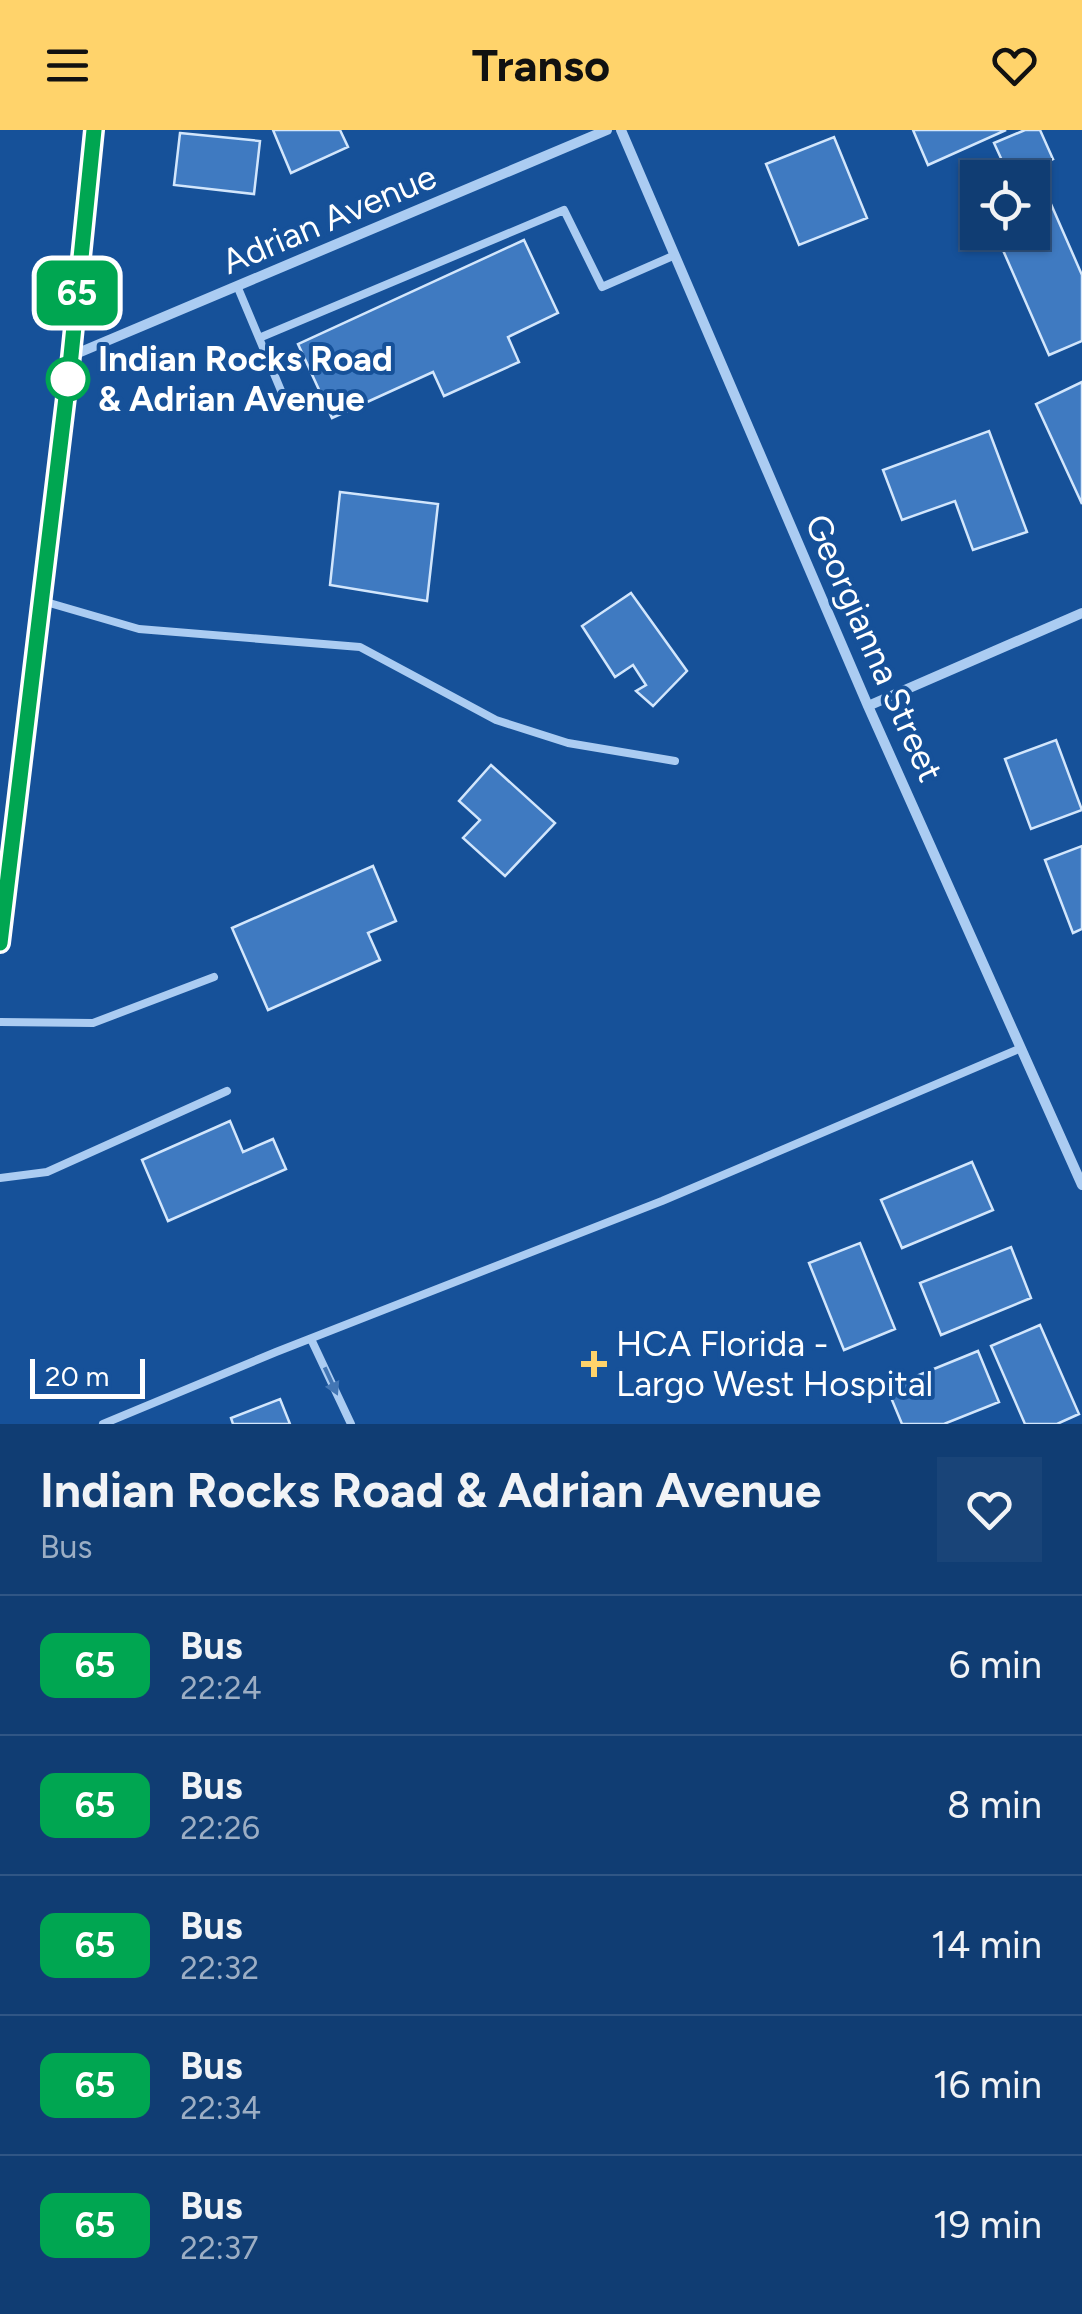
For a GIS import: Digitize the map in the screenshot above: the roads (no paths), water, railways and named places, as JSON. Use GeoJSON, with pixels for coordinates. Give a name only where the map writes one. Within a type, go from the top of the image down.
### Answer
{"type":"FeatureCollection","features":[{"type":"Feature","properties":{"kind":"street"},"geometry":{"type":"LineString","coordinates":[[0,942],[5,863],[71,356],[94,130]]}},
{"type":"Feature","properties":{"kind":"street","name":"Adrian Avenue"},"geometry":{"type":"LineString","coordinates":[[71,356],[607,130]]}},
{"type":"Feature","properties":{"kind":"street","name":"Georgianna Street"},"geometry":{"type":"LineString","coordinates":[[620,130],[868,706],[1082,1186]]}},
{"type":"Feature","properties":{"kind":"street"},"geometry":{"type":"LineString","coordinates":[[868,706],[1082,613]]}},
{"type":"Feature","properties":{"kind":"street"},"geometry":{"type":"LineString","coordinates":[[1068,1153],[1082,1147]]}},
{"type":"Feature","properties":{"kind":"lane"},"geometry":{"type":"LineString","coordinates":[[259,338],[564,210],[602,287],[674,256]]}},
{"type":"Feature","properties":{"kind":"lane"},"geometry":{"type":"LineString","coordinates":[[238,288],[287,405]]}},
{"type":"Feature","properties":{"kind":"lane"},"geometry":{"type":"LineString","coordinates":[[41,601],[138,629],[360,647],[496,720],[568,743],[675,761]]}},
{"type":"Feature","properties":{"kind":"lane"},"geometry":{"type":"LineString","coordinates":[[0,1022],[93,1023],[214,977]]}},
{"type":"Feature","properties":{"kind":"lane"},"geometry":{"type":"LineString","coordinates":[[103,1424],[662,1201],[1021,1048]]}},
{"type":"Feature","properties":{"kind":"lane"},"geometry":{"type":"LineString","coordinates":[[0,1178],[47,1172],[227,1091]]}},
{"type":"Feature","properties":{"kind":"lane"},"geometry":{"type":"LineString","coordinates":[[311,1339],[351,1424]]}},
{"type":"Feature","properties":{"kind":"place","name":"Indian Rocks Road & Adrian Avenue"},"geometry":{"type":"Point","coordinates":[68,379]}},
{"type":"Feature","properties":{"kind":"place","name":"HCA Florida - Largo West Hospital"},"geometry":{"type":"Point","coordinates":[594,1364]}}]}
